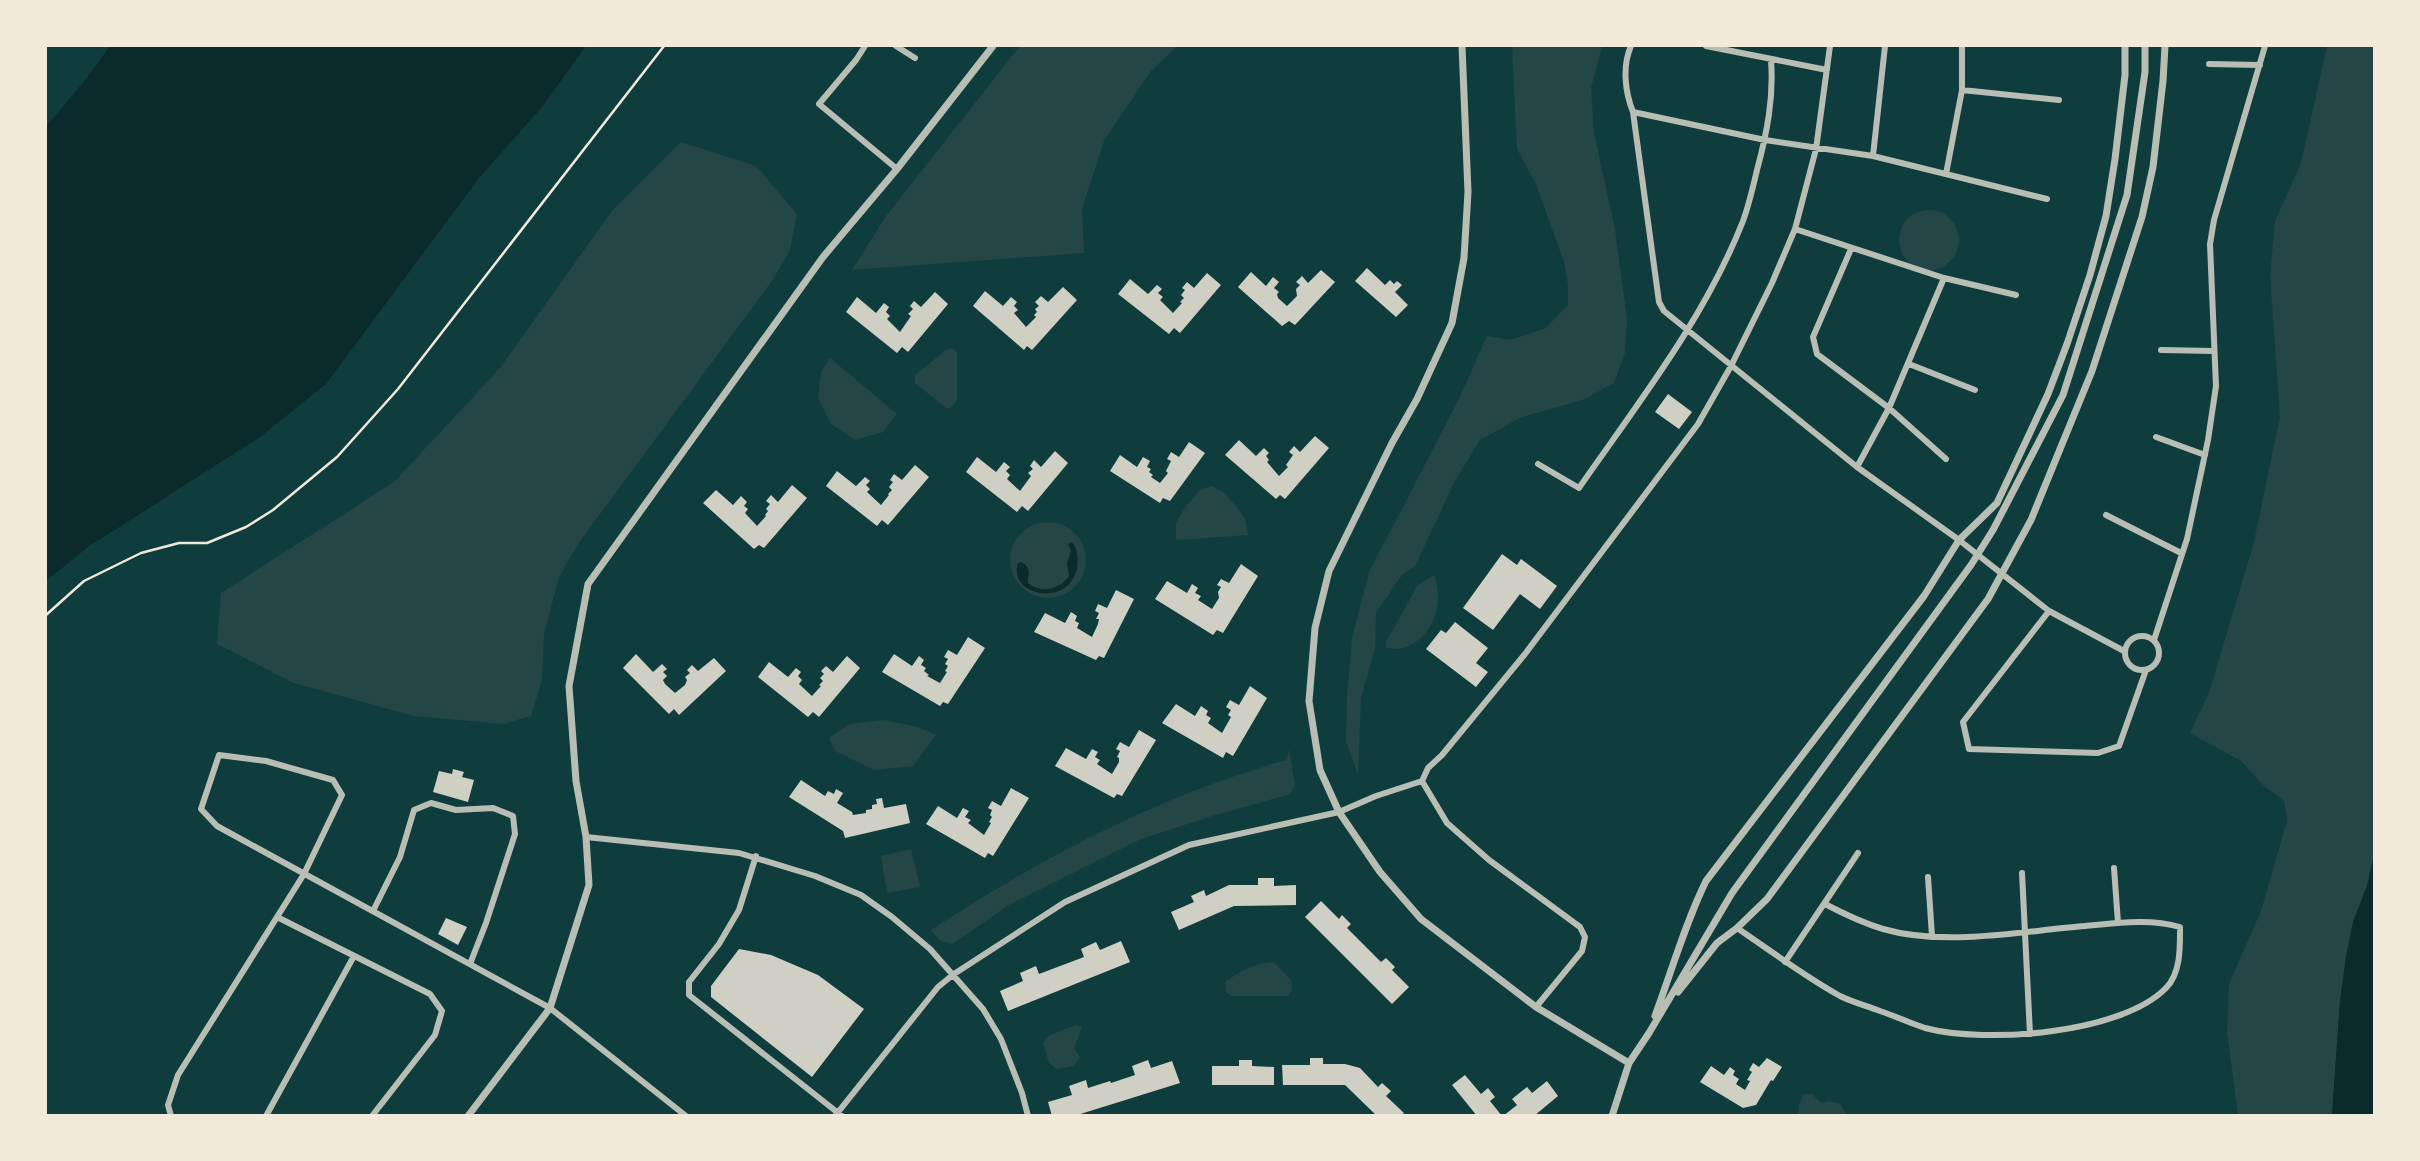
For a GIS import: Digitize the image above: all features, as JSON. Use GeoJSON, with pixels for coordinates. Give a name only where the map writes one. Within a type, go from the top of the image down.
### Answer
{"type":"FeatureCollection","features":[{"type":"Feature","properties":{"kind":"street"},"geometry":{"type":"LineString","coordinates":[[865,46],[819,104],[897,169]]}},
{"type":"Feature","properties":{"kind":"street"},"geometry":{"type":"LineString","coordinates":[[895,46],[915,58]]}},
{"type":"Feature","properties":{"kind":"street"},"geometry":{"type":"LineString","coordinates":[[468,1115],[550,1008],[589,885],[586,837],[576,781],[569,686],[588,584],[823,257],[897,169],[993,46]]}},
{"type":"Feature","properties":{"kind":"street"},"geometry":{"type":"LineString","coordinates":[[1462,46],[1468,192],[1464,258],[1452,323],[1417,399],[1392,443],[1329,571],[1315,628],[1309,701],[1321,769],[1339,812],[1380,872],[1421,919],[1536,1007],[1629,1063]]}},
{"type":"Feature","properties":{"kind":"street"},"geometry":{"type":"LineString","coordinates":[[1631,46],[1626,69],[1626,93],[1633,112],[1660,302],[1664,311],[1857,467],[1959,540],[2049,611],[2124,651],[2130,666],[2135,669],[2146,670],[2155,665],[2159,655],[2154,640],[2144,636],[2133,637],[2124,651]]}},
{"type":"Feature","properties":{"kind":"street"},"geometry":{"type":"LineString","coordinates":[[1706,46],[1827,70]]}},
{"type":"Feature","properties":{"kind":"street"},"geometry":{"type":"LineString","coordinates":[[756,856],[739,910],[719,944],[690,982],[689,995],[838,1114],[939,987],[954,974],[1065,902],[1189,845],[1339,812],[1422,781],[1428,768],[1442,755],[1525,654],[1698,424],[1731,366],[1795,229],[1816,149],[1830,46]]}},
{"type":"Feature","properties":{"kind":"street"},"geometry":{"type":"LineString","coordinates":[[1873,156],[1885,46]]}},
{"type":"Feature","properties":{"kind":"street"},"geometry":{"type":"LineString","coordinates":[[1947,174],[1962,90],[1962,46]]}},
{"type":"Feature","properties":{"kind":"street"},"geometry":{"type":"LineString","coordinates":[[1649,1033],[1688,919],[1706,881],[1924,596],[1959,540],[1997,503],[2048,394],[2090,275],[2106,216],[2125,75],[2125,46]]}},
{"type":"Feature","properties":{"kind":"street"},"geometry":{"type":"LineString","coordinates":[[1649,1033],[1732,892],[1971,565],[1993,530],[2063,395],[2127,195],[2145,72],[2145,46]]}},
{"type":"Feature","properties":{"kind":"street"},"geometry":{"type":"LineString","coordinates":[[1612,1115],[1629,1063],[1696,967],[1717,943],[1767,899],[2003,575],[2031,520],[2092,371],[2142,217],[2153,167],[2165,46]]}},
{"type":"Feature","properties":{"kind":"street"},"geometry":{"type":"LineString","coordinates":[[2154,640],[2187,539],[2216,386],[2210,244],[2214,220],[2265,46]]}},
{"type":"Feature","properties":{"kind":"street"},"geometry":{"type":"LineString","coordinates":[[1538,464],[1579,488],[1686,331],[1715,283],[1744,219],[1765,140],[1773,87],[1772,60]]}},
{"type":"Feature","properties":{"kind":"street"},"geometry":{"type":"LineString","coordinates":[[2209,64],[2260,65]]}},
{"type":"Feature","properties":{"kind":"street"},"geometry":{"type":"LineString","coordinates":[[1962,90],[2059,100]]}},
{"type":"Feature","properties":{"kind":"street"},"geometry":{"type":"LineString","coordinates":[[1633,112],[1765,140],[1873,156],[2047,199]]}},
{"type":"Feature","properties":{"kind":"street"},"geometry":{"type":"LineString","coordinates":[[1795,229],[1944,278],[2016,295]]}},
{"type":"Feature","properties":{"kind":"street"},"geometry":{"type":"LineString","coordinates":[[1851,249],[1813,337],[1817,354],[1889,408],[1946,459]]}},
{"type":"Feature","properties":{"kind":"street"},"geometry":{"type":"LineString","coordinates":[[1857,467],[1889,408],[1944,278]]}},
{"type":"Feature","properties":{"kind":"street"},"geometry":{"type":"LineString","coordinates":[[2161,350],[2214,351]]}},
{"type":"Feature","properties":{"kind":"street"},"geometry":{"type":"LineString","coordinates":[[1909,364],[1975,390]]}},
{"type":"Feature","properties":{"kind":"street"},"geometry":{"type":"LineString","coordinates":[[2156,437],[2205,455]]}},
{"type":"Feature","properties":{"kind":"street"},"geometry":{"type":"LineString","coordinates":[[2106,515],[2181,552]]}},
{"type":"Feature","properties":{"kind":"street"},"geometry":{"type":"LineString","coordinates":[[2049,611],[1962,722],[1969,749],[2098,753],[2119,746],[2146,670]]}},
{"type":"Feature","properties":{"kind":"street"},"geometry":{"type":"LineString","coordinates":[[171,1115],[168,1105],[178,1075],[304,874],[342,795],[333,780],[266,761],[219,755],[201,809],[216,826],[304,874],[373,911],[550,1008],[686,1115]]}},
{"type":"Feature","properties":{"kind":"street"},"geometry":{"type":"LineString","coordinates":[[1422,781],[1447,823],[1489,860],[1580,928],[1585,937],[1582,951],[1536,1007]]}},
{"type":"Feature","properties":{"kind":"street"},"geometry":{"type":"LineString","coordinates":[[373,911],[400,857],[414,810],[431,803],[456,810],[494,808],[513,816],[515,834],[470,964]]}},
{"type":"Feature","properties":{"kind":"street"},"geometry":{"type":"LineString","coordinates":[[586,837],[756,856],[816,876],[861,895],[930,949],[983,1009],[1001,1039],[1028,1115]]}},
{"type":"Feature","properties":{"kind":"street"},"geometry":{"type":"LineString","coordinates":[[1785,961],[1858,853]]}},
{"type":"Feature","properties":{"kind":"street"},"geometry":{"type":"LineString","coordinates":[[2114,868],[2118,923]]}},
{"type":"Feature","properties":{"kind":"street"},"geometry":{"type":"LineString","coordinates":[[2022,873],[2030,1034]]}},
{"type":"Feature","properties":{"kind":"street"},"geometry":{"type":"LineString","coordinates":[[1928,877],[1932,936]]}},
{"type":"Feature","properties":{"kind":"street"},"geometry":{"type":"LineString","coordinates":[[1737,928],[1842,997],[1926,1028],[1997,1036],[2030,1034],[2085,1025],[2128,1012],[2142,1006],[2168,987],[2180,960],[2180,927],[2163,922],[2118,923],[1968,937],[1932,936],[1885,930],[1825,904]]}},
{"type":"Feature","properties":{"kind":"street"},"geometry":{"type":"LineString","coordinates":[[277,917],[430,994],[442,1011],[435,1035],[372,1115]]}},
{"type":"Feature","properties":{"kind":"street"},"geometry":{"type":"LineString","coordinates":[[266,1115],[354,956]]}},
{"type":"Feature","properties":{"kind":"path"},"geometry":{"type":"LineString","coordinates":[[46,615],[84,581],[141,552],[179,543],[207,542],[246,527],[273,510],[337,457],[398,389],[664,46]]}},
{"type":"Feature","properties":{"kind":"shaded area"},"geometry":{"type":"Polygon","coordinates":[[[110,46],[586,46],[542,107],[479,178],[326,384],[260,437],[88,547],[46,581],[46,127],[110,46]]]}},
{"type":"Feature","properties":{"kind":"shaded area"},"geometry":{"type":"Polygon","coordinates":[[[1020,46],[1177,46],[1151,71],[1104,141],[1082,209],[1084,253],[852,270],[886,216],[1020,46]]]}},
{"type":"Feature","properties":{"kind":"shaded area"},"geometry":{"type":"Polygon","coordinates":[[[1512,46],[1602,46],[1591,88],[1594,133],[1615,229],[1627,320],[1625,353],[1614,383],[1585,399],[1522,417],[1480,440],[1456,479],[1415,566],[1402,575],[1376,613],[1375,648],[1361,698],[1358,775],[1346,741],[1347,696],[1352,639],[1369,572],[1459,399],[1487,336],[1510,340],[1546,328],[1568,305],[1564,262],[1536,184],[1517,149],[1512,46]]]}},
{"type":"Feature","properties":{"kind":"shaded area"},"geometry":{"type":"Polygon","coordinates":[[[2327,46],[2374,46],[2374,854],[2367,886],[2353,922],[2346,957],[2332,1115],[2238,1115],[2227,1031],[2229,984],[2261,911],[2287,821],[2284,800],[2264,786],[2241,761],[2190,733],[2209,693],[2253,546],[2280,417],[2270,275],[2275,221],[2301,163],[2327,46]]]}},
{"type":"Feature","properties":{"kind":"shaded area"},"geometry":{"type":"Polygon","coordinates":[[[681,142],[756,166],[797,214],[790,250],[772,281],[578,544],[559,577],[544,634],[542,680],[531,716],[503,724],[414,716],[294,683],[217,644],[221,593],[394,482],[500,368],[612,211],[681,142]]]}},
{"type":"Feature","properties":{"kind":"shaded area"},"geometry":{"type":"Polygon","coordinates":[[[1929,210],[1950,219],[1959,240],[1950,261],[1929,270],[1908,261],[1899,240],[1908,219],[1929,210]]]}},
{"type":"Feature","properties":{"kind":"shaded area"},"geometry":{"type":"Polygon","coordinates":[[[953,348],[957,352],[957,400],[951,408],[946,408],[915,383],[915,375],[946,350],[953,348]]]}},
{"type":"Feature","properties":{"kind":"shaded area"},"geometry":{"type":"Polygon","coordinates":[[[830,358],[897,414],[883,432],[855,440],[831,424],[818,398],[821,372],[830,358]]]}},
{"type":"Feature","properties":{"kind":"shaded area"},"geometry":{"type":"Polygon","coordinates":[[[1212,486],[1225,493],[1245,518],[1248,535],[1176,540],[1176,523],[1186,506],[1200,490],[1212,486]]]}},
{"type":"Feature","properties":{"kind":"shaded area"},"geometry":{"type":"Polygon","coordinates":[[[1041,522],[1055,522],[1069,528],[1080,539],[1086,560],[1083,575],[1075,587],[1055,598],[1041,598],[1027,592],[1016,581],[1010,567],[1010,553],[1016,539],[1027,528],[1041,522]]]}},
{"type":"Feature","properties":{"kind":"shaded area"},"geometry":{"type":"Polygon","coordinates":[[[1072,542],[1077,554],[1077,568],[1072,581],[1063,589],[1040,593],[1021,583],[1017,574],[1018,563],[1021,562],[1028,569],[1028,583],[1038,589],[1050,589],[1065,581],[1069,576],[1067,563],[1071,551],[1068,544],[1072,542]]]}},
{"type":"Feature","properties":{"kind":"shaded area"},"geometry":{"type":"Polygon","coordinates":[[[1434,575],[1437,608],[1429,628],[1422,637],[1401,649],[1386,648],[1386,642],[1417,586],[1434,575]]]}},
{"type":"Feature","properties":{"kind":"shaded area"},"geometry":{"type":"Polygon","coordinates":[[[884,720],[918,727],[936,735],[913,766],[874,770],[835,751],[829,738],[849,724],[884,720]]]}},
{"type":"Feature","properties":{"kind":"shaded area"},"geometry":{"type":"Polygon","coordinates":[[[1289,749],[1295,784],[1291,794],[1141,839],[1009,905],[952,944],[939,940],[931,930],[1014,879],[1103,831],[1194,791],[1287,760],[1289,749]]]}},
{"type":"Feature","properties":{"kind":"shaded area"},"geometry":{"type":"Polygon","coordinates":[[[911,849],[920,887],[887,893],[881,856],[911,849]]]}},
{"type":"Feature","properties":{"kind":"shaded area"},"geometry":{"type":"Polygon","coordinates":[[[2374,855],[2374,1115],[2332,1115],[2346,957],[2353,922],[2367,886],[2374,855]]]}},
{"type":"Feature","properties":{"kind":"shaded area"},"geometry":{"type":"Polygon","coordinates":[[[1274,962],[1291,980],[1292,989],[1288,996],[1231,996],[1226,992],[1225,982],[1237,974],[1254,966],[1274,962]]]}},
{"type":"Feature","properties":{"kind":"shaded area"},"geometry":{"type":"Polygon","coordinates":[[[1075,1025],[1082,1027],[1074,1048],[1080,1057],[1074,1066],[1057,1069],[1049,1063],[1043,1043],[1050,1035],[1075,1025]]]}},
{"type":"Feature","properties":{"kind":"shaded area"},"geometry":{"type":"Polygon","coordinates":[[[1804,1094],[1812,1094],[1822,1103],[1829,1101],[1840,1104],[1847,1115],[1799,1115],[1799,1104],[1804,1094]]]}},
{"type":"Feature","properties":{"kind":"building"},"geometry":{"type":"Polygon","coordinates":[[[1367,268],[1385,285],[1390,280],[1394,284],[1397,281],[1402,285],[1395,292],[1408,305],[1396,317],[1355,281],[1367,268]]]}},
{"type":"Feature","properties":{"kind":"building"},"geometry":{"type":"Polygon","coordinates":[[[1321,270],[1335,282],[1295,325],[1289,321],[1282,326],[1238,287],[1251,272],[1266,286],[1273,277],[1279,282],[1274,288],[1279,292],[1278,298],[1287,306],[1297,296],[1296,289],[1300,285],[1296,282],[1302,276],[1308,283],[1321,270]]]}},
{"type":"Feature","properties":{"kind":"building"},"geometry":{"type":"Polygon","coordinates":[[[1207,273],[1221,285],[1180,333],[1174,328],[1169,334],[1118,294],[1130,279],[1148,294],[1157,285],[1162,289],[1158,293],[1163,297],[1160,300],[1173,313],[1182,303],[1180,302],[1184,298],[1181,295],[1185,290],[1182,288],[1187,282],[1194,288],[1207,273]]]}},
{"type":"Feature","properties":{"kind":"building"},"geometry":{"type":"Polygon","coordinates":[[[1063,287],[1077,300],[1032,350],[1027,346],[1024,350],[973,306],[985,291],[1003,306],[1011,297],[1017,302],[1014,306],[1018,310],[1014,313],[1026,327],[1036,317],[1035,309],[1039,306],[1035,302],[1041,296],[1048,302],[1063,287]]]}},
{"type":"Feature","properties":{"kind":"building"},"geometry":{"type":"Polygon","coordinates":[[[935,292],[948,304],[908,352],[902,347],[897,353],[846,312],[857,297],[876,313],[884,303],[889,307],[886,312],[890,316],[887,319],[900,332],[911,316],[908,314],[913,309],[910,306],[914,301],[921,307],[935,292]]]}},
{"type":"Feature","properties":{"kind":"building"},"geometry":{"type":"Polygon","coordinates":[[[1668,394],[1692,412],[1679,429],[1655,412],[1668,394]]]}},
{"type":"Feature","properties":{"kind":"building"},"geometry":{"type":"Polygon","coordinates":[[[1315,436],[1329,448],[1285,499],[1280,495],[1276,499],[1225,455],[1239,440],[1256,456],[1264,448],[1269,453],[1266,456],[1269,460],[1267,462],[1279,476],[1288,467],[1286,465],[1293,455],[1289,452],[1294,446],[1300,452],[1315,436]]]}},
{"type":"Feature","properties":{"kind":"building"},"geometry":{"type":"Polygon","coordinates":[[[1189,442],[1205,453],[1170,501],[1163,498],[1160,503],[1110,471],[1120,455],[1137,467],[1143,457],[1150,461],[1147,467],[1151,469],[1151,477],[1160,483],[1168,473],[1166,471],[1171,461],[1167,459],[1171,452],[1179,457],[1189,442]]]}},
{"type":"Feature","properties":{"kind":"building"},"geometry":{"type":"Polygon","coordinates":[[[1055,451],[1068,463],[1028,511],[1022,506],[1017,512],[966,472],[977,457],[996,472],[1004,462],[1010,467],[1006,471],[1010,475],[1007,479],[1020,491],[1031,476],[1028,473],[1033,469],[1030,466],[1034,460],[1041,467],[1055,451]]]}},
{"type":"Feature","properties":{"kind":"building"},"geometry":{"type":"Polygon","coordinates":[[[915,465],[929,477],[888,525],[882,520],[877,526],[826,486],[837,471],[856,486],[865,477],[870,481],[866,485],[870,489],[867,492],[881,505],[892,490],[889,487],[894,474],[902,480],[915,465]]]}},
{"type":"Feature","properties":{"kind":"building"},"geometry":{"type":"Polygon","coordinates":[[[792,485],[807,498],[764,548],[759,545],[754,549],[703,503],[716,490],[733,505],[741,496],[747,502],[744,506],[748,509],[745,513],[757,526],[766,516],[766,509],[770,504],[766,501],[771,495],[778,502],[792,485]]]}},
{"type":"Feature","properties":{"kind":"building"},"geometry":{"type":"Polygon","coordinates":[[[1502,554],[1517,565],[1521,559],[1557,586],[1540,609],[1520,594],[1493,630],[1463,608],[1502,554]]]}},
{"type":"Feature","properties":{"kind":"building"},"geometry":{"type":"Polygon","coordinates":[[[1241,564],[1258,576],[1223,633],[1217,630],[1213,635],[1155,599],[1167,581],[1187,593],[1192,584],[1198,588],[1195,593],[1201,596],[1198,600],[1212,609],[1219,598],[1221,587],[1217,585],[1221,579],[1229,583],[1241,564]]]}},
{"type":"Feature","properties":{"kind":"building"},"geometry":{"type":"Polygon","coordinates":[[[1116,590],[1134,599],[1104,658],[1099,656],[1096,660],[1034,632],[1045,613],[1065,623],[1071,612],[1077,616],[1077,628],[1092,637],[1099,619],[1096,619],[1099,613],[1095,611],[1098,604],[1107,608],[1116,590]]]}},
{"type":"Feature","properties":{"kind":"building"},"geometry":{"type":"Polygon","coordinates":[[[1455,622],[1488,648],[1476,663],[1488,672],[1476,687],[1426,649],[1441,630],[1446,633],[1455,622]]]}},
{"type":"Feature","properties":{"kind":"building"},"geometry":{"type":"Polygon","coordinates":[[[968,637],[985,648],[948,704],[943,702],[940,706],[882,672],[894,654],[912,666],[919,656],[924,660],[921,665],[926,668],[924,671],[929,675],[927,676],[940,683],[947,672],[945,671],[948,666],[945,664],[948,659],[944,657],[948,650],[957,655],[968,637]]]}},
{"type":"Feature","properties":{"kind":"building"},"geometry":{"type":"Polygon","coordinates":[[[636,654],[653,672],[662,664],[667,669],[663,672],[667,676],[663,680],[675,693],[685,685],[685,677],[690,673],[687,670],[692,665],[698,671],[714,658],[726,671],[679,715],[674,709],[669,714],[623,668],[636,654]]]}},
{"type":"Feature","properties":{"kind":"building"},"geometry":{"type":"Polygon","coordinates":[[[847,656],[860,668],[819,717],[813,712],[808,717],[758,677],[769,662],[788,677],[796,668],[801,672],[798,676],[802,680],[799,684],[812,696],[823,681],[820,678],[824,674],[821,671],[826,666],[833,672],[847,656]]]}},
{"type":"Feature","properties":{"kind":"building"},"geometry":{"type":"Polygon","coordinates":[[[1250,686],[1267,698],[1233,756],[1226,752],[1223,758],[1162,723],[1176,704],[1195,716],[1201,706],[1208,711],[1206,715],[1211,718],[1208,723],[1222,733],[1231,717],[1228,715],[1231,710],[1226,707],[1230,700],[1239,705],[1250,686]]]}},
{"type":"Feature","properties":{"kind":"building"},"geometry":{"type":"Polygon","coordinates":[[[1139,730],[1156,740],[1122,796],[1117,794],[1114,798],[1055,766],[1066,748],[1086,759],[1092,749],[1098,752],[1095,757],[1100,760],[1097,764],[1112,774],[1119,762],[1117,757],[1120,751],[1116,749],[1120,742],[1129,747],[1139,730]]]}},
{"type":"Feature","properties":{"kind":"building"},"geometry":{"type":"Polygon","coordinates":[[[453,769],[464,772],[462,777],[474,780],[468,802],[433,792],[439,771],[452,774],[453,769]]]}},
{"type":"Feature","properties":{"kind":"building"},"geometry":{"type":"Polygon","coordinates":[[[801,780],[825,796],[828,791],[834,794],[836,789],[843,793],[837,803],[853,815],[872,809],[872,805],[877,804],[876,799],[882,798],[884,808],[906,804],[910,823],[845,838],[843,831],[789,797],[801,780]]]}},
{"type":"Feature","properties":{"kind":"building"},"geometry":{"type":"Polygon","coordinates":[[[1011,788],[1029,798],[993,856],[988,853],[985,858],[926,824],[938,806],[957,818],[963,808],[969,811],[965,817],[971,820],[968,823],[984,835],[991,823],[992,810],[988,808],[992,801],[1001,806],[1011,788]]]}},
{"type":"Feature","properties":{"kind":"building"},"geometry":{"type":"Polygon","coordinates":[[[1258,878],[1274,878],[1274,886],[1296,885],[1296,905],[1234,906],[1179,930],[1171,912],[1194,902],[1191,896],[1204,890],[1206,896],[1229,885],[1258,885],[1258,878]]]}},
{"type":"Feature","properties":{"kind":"building"},"geometry":{"type":"Polygon","coordinates":[[[1321,901],[1339,919],[1342,915],[1351,924],[1347,928],[1381,962],[1386,958],[1395,967],[1392,970],[1409,987],[1392,1004],[1305,917],[1321,901]]]}},
{"type":"Feature","properties":{"kind":"building"},"geometry":{"type":"Polygon","coordinates":[[[446,918],[467,927],[458,945],[438,934],[446,918]]]}},
{"type":"Feature","properties":{"kind":"building"},"geometry":{"type":"Polygon","coordinates":[[[1121,941],[1130,962],[1008,1011],[1000,991],[1023,981],[1020,973],[1036,966],[1039,974],[1084,957],[1081,949],[1096,942],[1100,950],[1121,941]]]}},
{"type":"Feature","properties":{"kind":"building"},"geometry":{"type":"Polygon","coordinates":[[[739,949],[771,955],[818,975],[864,1009],[812,1077],[711,997],[711,986],[739,949]]]}},
{"type":"Feature","properties":{"kind":"building"},"geometry":{"type":"Polygon","coordinates":[[[1310,1058],[1323,1058],[1323,1064],[1345,1064],[1360,1068],[1378,1087],[1382,1083],[1391,1091],[1386,1096],[1404,1113],[1401,1116],[1377,1116],[1345,1085],[1283,1085],[1282,1065],[1310,1065],[1310,1058]]]}},
{"type":"Feature","properties":{"kind":"building"},"geometry":{"type":"Polygon","coordinates":[[[1767,1058],[1782,1067],[1756,1105],[1743,1108],[1700,1082],[1711,1066],[1724,1075],[1730,1067],[1735,1071],[1733,1075],[1739,1079],[1736,1084],[1745,1090],[1750,1081],[1747,1080],[1753,1063],[1759,1067],[1767,1058]]]}},
{"type":"Feature","properties":{"kind":"building"},"geometry":{"type":"Polygon","coordinates":[[[1148,1060],[1151,1068],[1172,1061],[1180,1083],[1074,1116],[1052,1116],[1048,1102],[1072,1095],[1069,1086],[1086,1080],[1088,1088],[1110,1081],[1111,1083],[1135,1075],[1132,1066],[1148,1060]]]}},
{"type":"Feature","properties":{"kind":"building"},"geometry":{"type":"Polygon","coordinates":[[[1239,1060],[1252,1060],[1252,1066],[1274,1067],[1274,1085],[1212,1085],[1212,1066],[1239,1066],[1239,1060]]]}},
{"type":"Feature","properties":{"kind":"building"},"geometry":{"type":"Polygon","coordinates":[[[1465,1075],[1481,1094],[1488,1088],[1495,1097],[1490,1101],[1502,1116],[1477,1116],[1452,1085],[1465,1075]]]}},
{"type":"Feature","properties":{"kind":"building"},"geometry":{"type":"Polygon","coordinates":[[[1547,1081],[1558,1096],[1534,1116],[1503,1116],[1517,1105],[1512,1099],[1527,1087],[1532,1093],[1547,1081]]]}}]}
